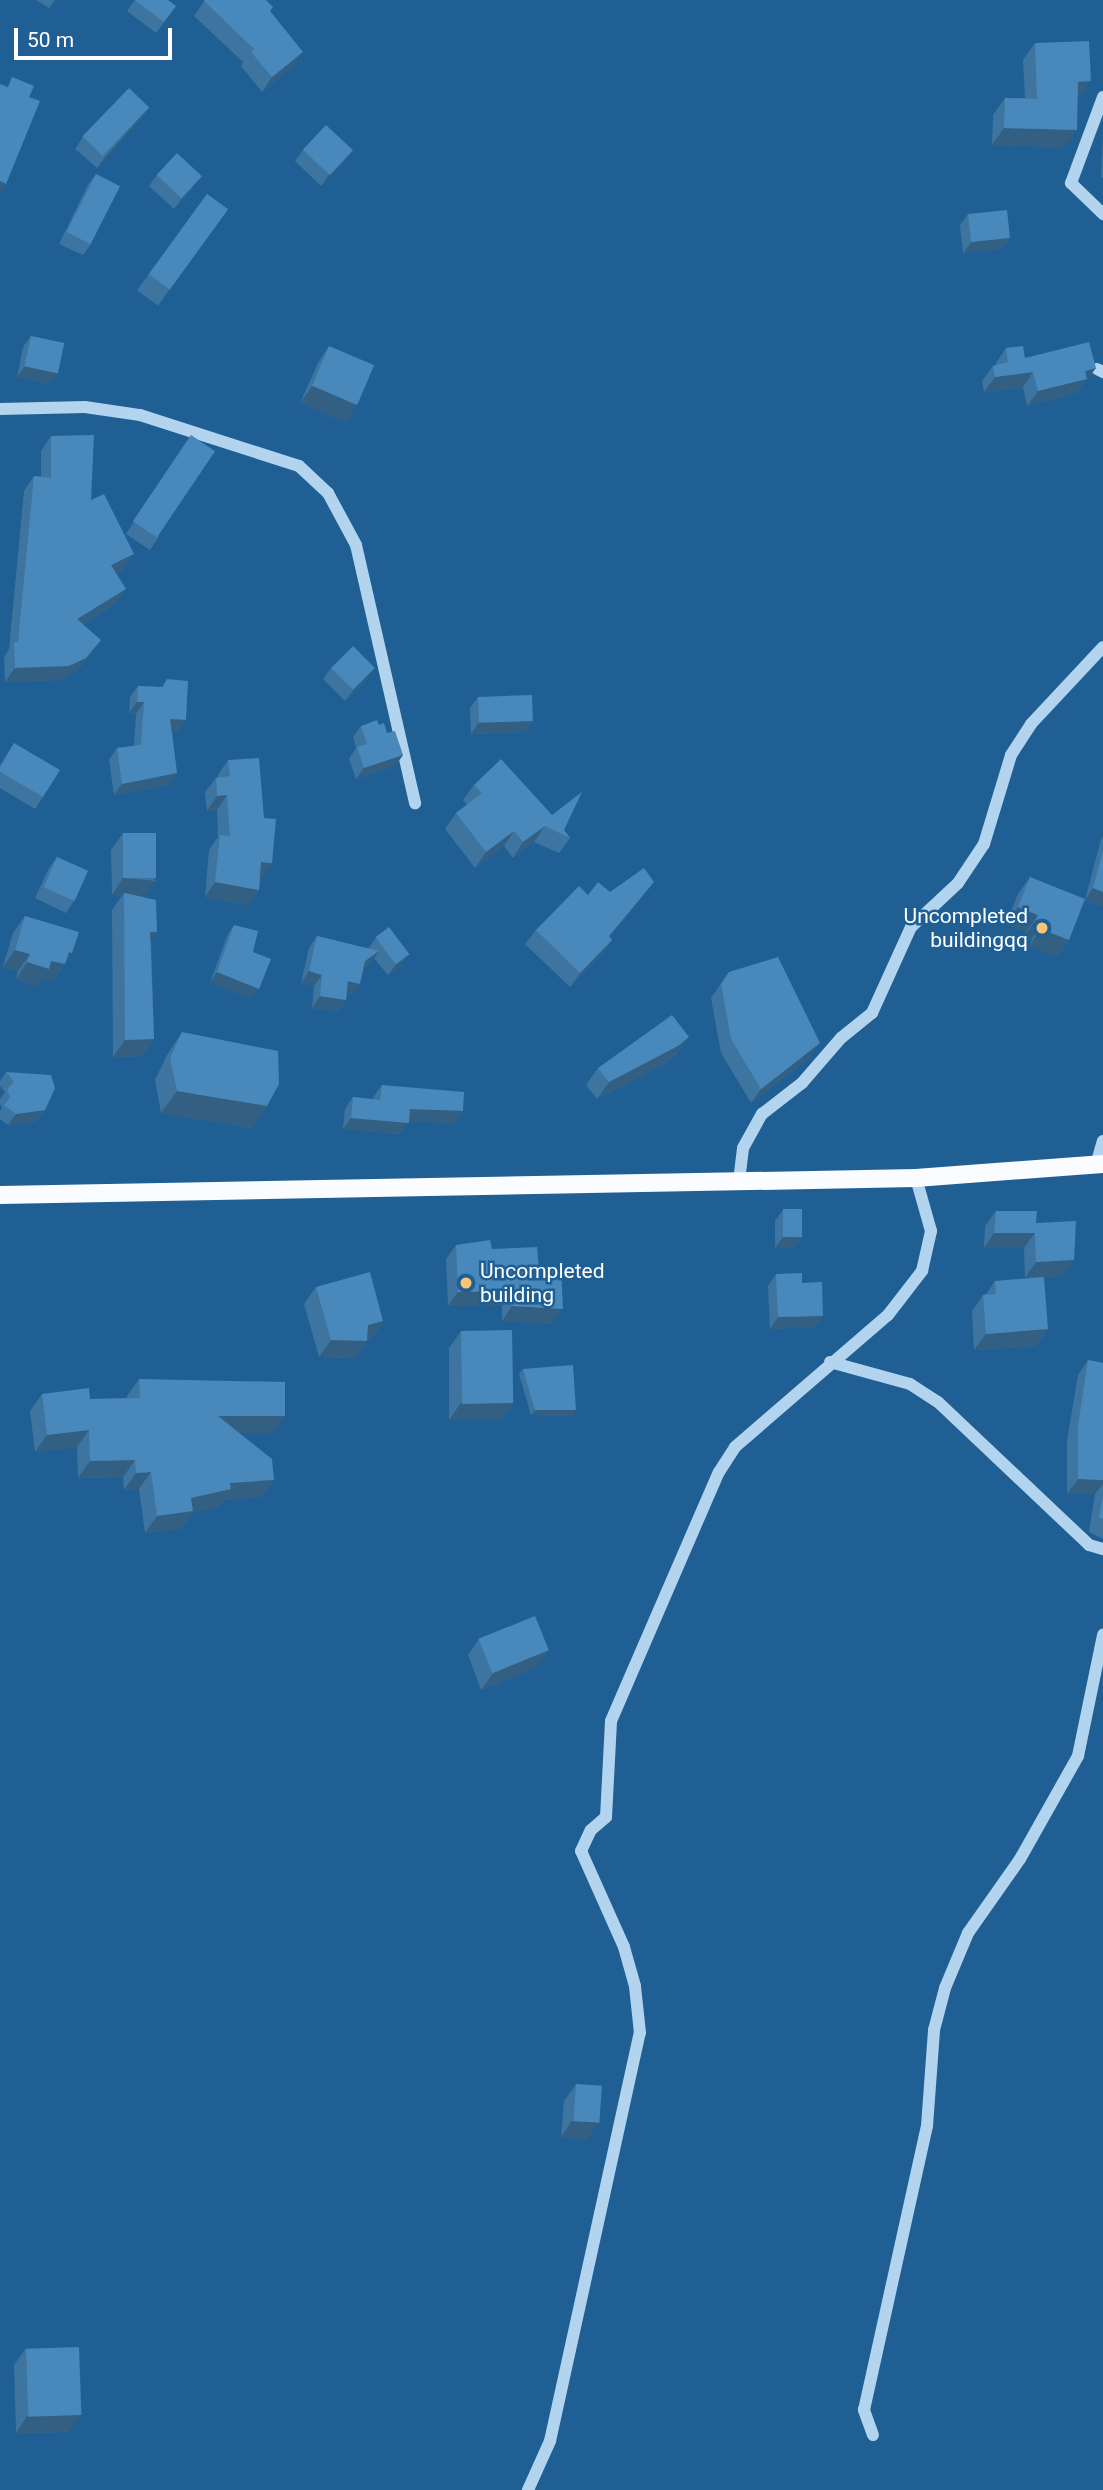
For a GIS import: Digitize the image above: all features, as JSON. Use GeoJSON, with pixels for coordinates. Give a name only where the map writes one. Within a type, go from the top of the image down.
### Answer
{"type":"FeatureCollection","features":[{"type":"Feature","properties":{"kind":"main road"},"geometry":{"type":"LineString","coordinates":[[0,1195],[916,1178],[1100,1164]]}},
{"type":"Feature","properties":{"kind":"street"},"geometry":{"type":"LineString","coordinates":[[1103,97],[1071,183],[1103,214]]}},
{"type":"Feature","properties":{"kind":"street"},"geometry":{"type":"LineString","coordinates":[[0,408],[85,407],[140,415],[299,466],[328,493],[356,545],[415,803]]}},
{"type":"Feature","properties":{"kind":"street"},"geometry":{"type":"LineString","coordinates":[[739,1181],[743,1148],[762,1114],[802,1083],[841,1038],[872,1013],[911,927],[958,883],[984,844],[1003,775],[1024,734],[1103,647]]}},
{"type":"Feature","properties":{"kind":"street"},"geometry":{"type":"LineString","coordinates":[[1100,1164],[1103,1141]]}},
{"type":"Feature","properties":{"kind":"street"},"geometry":{"type":"LineString","coordinates":[[528,2490],[550,2441],[640,2033],[635,1986],[624,1947],[581,1851],[591,1830],[606,1817],[611,1721],[719,1472],[735,1447],[830,1362],[888,1315],[922,1271],[931,1231],[916,1178]]}},
{"type":"Feature","properties":{"kind":"street"},"geometry":{"type":"LineString","coordinates":[[830,1362],[910,1384],[938,1402],[1089,1545],[1103,1549]]}},
{"type":"Feature","properties":{"kind":"street"},"geometry":{"type":"LineString","coordinates":[[873,2435],[864,2410],[927,2126],[934,2030],[945,1988],[968,1933],[1020,1859],[1078,1756],[1103,1635]]}},
{"type":"Feature","properties":{"kind":"building"},"geometry":{"type":"Polygon","coordinates":[[[135,0],[168,0],[176,6],[164,22],[135,0]]]}},
{"type":"Feature","properties":{"kind":"building"},"geometry":{"type":"Polygon","coordinates":[[[205,0],[266,0],[273,7],[270,11],[303,52],[272,77],[251,52],[254,49],[205,0]]]}},
{"type":"Feature","properties":{"kind":"building"},"geometry":{"type":"Polygon","coordinates":[[[1089,41],[1091,81],[1078,82],[1077,130],[1004,128],[1005,98],[1037,99],[1035,43],[1089,41]]]}},
{"type":"Feature","properties":{"kind":"building"},"geometry":{"type":"Polygon","coordinates":[[[12,77],[34,86],[29,97],[40,101],[6,184],[0,181],[0,84],[8,87],[12,77]]]}},
{"type":"Feature","properties":{"kind":"building"},"geometry":{"type":"Polygon","coordinates":[[[129,88],[149,107],[103,156],[82,136],[129,88]]]}},
{"type":"Feature","properties":{"kind":"building"},"geometry":{"type":"Polygon","coordinates":[[[326,125],[353,150],[330,175],[303,150],[326,125]]]}},
{"type":"Feature","properties":{"kind":"building"},"geometry":{"type":"Polygon","coordinates":[[[177,153],[202,176],[181,198],[157,175],[177,153]]]}},
{"type":"Feature","properties":{"kind":"building"},"geometry":{"type":"Polygon","coordinates":[[[96,174],[120,186],[91,244],[66,232],[96,174]]]}},
{"type":"Feature","properties":{"kind":"building"},"geometry":{"type":"Polygon","coordinates":[[[207,194],[228,209],[170,289],[149,274],[207,194]]]}},
{"type":"Feature","properties":{"kind":"building"},"geometry":{"type":"Polygon","coordinates":[[[1007,210],[1010,238],[971,242],[968,214],[1007,210]]]}},
{"type":"Feature","properties":{"kind":"building"},"geometry":{"type":"Polygon","coordinates":[[[31,336],[64,343],[58,373],[25,366],[31,336]]]}},
{"type":"Feature","properties":{"kind":"building"},"geometry":{"type":"Polygon","coordinates":[[[1089,342],[1096,368],[1085,371],[1087,379],[1038,391],[1033,372],[995,377],[993,366],[1008,362],[1006,348],[1023,346],[1025,358],[1089,342]]]}},
{"type":"Feature","properties":{"kind":"building"},"geometry":{"type":"Polygon","coordinates":[[[329,346],[374,365],[357,405],[312,386],[329,346]]]}},
{"type":"Feature","properties":{"kind":"building"},"geometry":{"type":"Polygon","coordinates":[[[94,435],[91,500],[104,494],[134,554],[111,565],[126,589],[77,619],[101,640],[86,658],[69,666],[15,668],[14,642],[18,642],[34,476],[51,478],[51,436],[94,435]]]}},
{"type":"Feature","properties":{"kind":"building"},"geometry":{"type":"Polygon","coordinates":[[[191,435],[215,451],[157,537],[133,521],[191,435]]]}},
{"type":"Feature","properties":{"kind":"building"},"geometry":{"type":"Polygon","coordinates":[[[353,646],[375,668],[353,690],[331,668],[353,646]]]}},
{"type":"Feature","properties":{"kind":"building"},"geometry":{"type":"Polygon","coordinates":[[[167,679],[188,681],[186,720],[170,719],[177,773],[122,784],[117,748],[141,745],[144,702],[137,702],[138,686],[163,687],[167,679]]]}},
{"type":"Feature","properties":{"kind":"building"},"geometry":{"type":"Polygon","coordinates":[[[532,695],[533,721],[479,723],[478,697],[532,695]]]}},
{"type":"Feature","properties":{"kind":"building"},"geometry":{"type":"Polygon","coordinates":[[[377,720],[379,725],[384,723],[387,733],[395,731],[403,755],[364,768],[357,747],[367,744],[361,726],[377,720]]]}},
{"type":"Feature","properties":{"kind":"building"},"geometry":{"type":"Polygon","coordinates":[[[14,743],[60,770],[43,797],[0,772],[14,743]]]}},
{"type":"Feature","properties":{"kind":"building"},"geometry":{"type":"Polygon","coordinates":[[[259,758],[264,818],[276,819],[272,863],[261,862],[259,890],[215,882],[220,835],[230,836],[227,795],[217,796],[216,778],[230,776],[228,760],[259,758]]]}},
{"type":"Feature","properties":{"kind":"building"},"geometry":{"type":"Polygon","coordinates":[[[501,759],[552,815],[582,792],[564,830],[570,838],[545,826],[523,842],[514,831],[486,852],[456,813],[482,793],[474,785],[501,759]]]}},
{"type":"Feature","properties":{"kind":"building"},"geometry":{"type":"Polygon","coordinates":[[[123,833],[156,833],[156,878],[123,878],[123,833]]]}},
{"type":"Feature","properties":{"kind":"building"},"geometry":{"type":"Polygon","coordinates":[[[1103,851],[1103,892],[1093,888],[1103,851]]]}},
{"type":"Feature","properties":{"kind":"building"},"geometry":{"type":"Polygon","coordinates":[[[57,857],[88,871],[75,901],[44,887],[57,857]]]}},
{"type":"Feature","properties":{"kind":"building"},"geometry":{"type":"Polygon","coordinates":[[[644,868],[654,882],[609,936],[612,940],[580,973],[536,930],[579,886],[588,895],[598,882],[610,892],[644,868]]]}},
{"type":"Feature","properties":{"kind":"building"},"geometry":{"type":"Polygon","coordinates":[[[1030,877],[1085,899],[1069,940],[1041,929],[1043,922],[1036,920],[1038,915],[1018,907],[1030,877]]]}},
{"type":"Feature","properties":{"kind":"building"},"geometry":{"type":"Polygon","coordinates":[[[124,893],[156,900],[157,932],[150,932],[154,1039],[125,1040],[124,893]]]}},
{"type":"Feature","properties":{"kind":"building"},"geometry":{"type":"Polygon","coordinates":[[[25,916],[79,932],[65,964],[51,961],[49,969],[27,962],[30,954],[15,950],[25,916]]]}},
{"type":"Feature","properties":{"kind":"building"},"geometry":{"type":"Polygon","coordinates":[[[234,925],[258,931],[253,952],[271,959],[259,989],[217,972],[234,925]]]}},
{"type":"Feature","properties":{"kind":"building"},"geometry":{"type":"Polygon","coordinates":[[[389,927],[409,954],[396,964],[375,937],[389,927]]]}},
{"type":"Feature","properties":{"kind":"building"},"geometry":{"type":"Polygon","coordinates":[[[317,936],[379,951],[365,961],[360,984],[348,981],[346,1000],[320,996],[322,975],[309,971],[317,936]]]}},
{"type":"Feature","properties":{"kind":"building"},"geometry":{"type":"Polygon","coordinates":[[[778,957],[820,1043],[761,1089],[731,1039],[721,984],[729,972],[778,957]]]}},
{"type":"Feature","properties":{"kind":"building"},"geometry":{"type":"Polygon","coordinates":[[[672,1015],[689,1037],[678,1046],[609,1082],[598,1068],[672,1015]]]}},
{"type":"Feature","properties":{"kind":"building"},"geometry":{"type":"Polygon","coordinates":[[[182,1032],[278,1051],[279,1084],[267,1106],[177,1091],[170,1058],[182,1032]]]}},
{"type":"Feature","properties":{"kind":"building"},"geometry":{"type":"Polygon","coordinates":[[[6,1072],[51,1075],[55,1088],[45,1110],[16,1114],[4,1105],[10,1097],[7,1090],[14,1082],[6,1072]]]}},
{"type":"Feature","properties":{"kind":"building"},"geometry":{"type":"Polygon","coordinates":[[[382,1085],[464,1092],[463,1111],[410,1109],[409,1123],[351,1118],[353,1097],[380,1100],[382,1085]]]}},
{"type":"Feature","properties":{"kind":"building"},"geometry":{"type":"Polygon","coordinates":[[[783,1209],[802,1209],[802,1237],[783,1237],[783,1209]]]}},
{"type":"Feature","properties":{"kind":"building"},"geometry":{"type":"Polygon","coordinates":[[[996,1211],[1037,1211],[1036,1223],[1076,1221],[1074,1260],[1036,1262],[1035,1233],[994,1233],[996,1211]]]}},
{"type":"Feature","properties":{"kind":"building"},"geometry":{"type":"Polygon","coordinates":[[[490,1240],[492,1249],[537,1247],[539,1269],[561,1267],[563,1309],[512,1306],[512,1291],[458,1292],[456,1245],[490,1240]]]}},
{"type":"Feature","properties":{"kind":"building"},"geometry":{"type":"Polygon","coordinates":[[[370,1272],[383,1321],[368,1325],[367,1341],[331,1340],[316,1287],[370,1272]]]}},
{"type":"Feature","properties":{"kind":"building"},"geometry":{"type":"Polygon","coordinates":[[[802,1273],[802,1283],[822,1282],[823,1316],[778,1317],[776,1274],[802,1273]]]}},
{"type":"Feature","properties":{"kind":"building"},"geometry":{"type":"Polygon","coordinates":[[[1044,1277],[1048,1329],[986,1334],[983,1295],[996,1294],[995,1281],[1044,1277]]]}},
{"type":"Feature","properties":{"kind":"building"},"geometry":{"type":"Polygon","coordinates":[[[512,1330],[513,1403],[462,1404],[461,1331],[512,1330]]]}},
{"type":"Feature","properties":{"kind":"building"},"geometry":{"type":"Polygon","coordinates":[[[1088,1360],[1103,1363],[1103,1480],[1078,1479],[1078,1426],[1088,1360]]]}},
{"type":"Feature","properties":{"kind":"building"},"geometry":{"type":"Polygon","coordinates":[[[573,1365],[576,1410],[535,1410],[523,1369],[573,1365]]]}},
{"type":"Feature","properties":{"kind":"building"},"geometry":{"type":"Polygon","coordinates":[[[139,1379],[285,1382],[285,1416],[218,1416],[272,1459],[274,1480],[230,1483],[231,1489],[191,1498],[193,1511],[157,1516],[151,1472],[136,1473],[135,1460],[90,1461],[89,1430],[47,1435],[42,1394],[89,1388],[90,1399],[140,1398],[139,1379]]]}},
{"type":"Feature","properties":{"kind":"building"},"geometry":{"type":"Polygon","coordinates":[[[1103,1496],[1103,1519],[1099,1517],[1103,1496]]]}},
{"type":"Feature","properties":{"kind":"building"},"geometry":{"type":"Polygon","coordinates":[[[535,1616],[549,1650],[492,1673],[478,1639],[535,1616]]]}},
{"type":"Feature","properties":{"kind":"building"},"geometry":{"type":"Polygon","coordinates":[[[576,2084],[602,2086],[599,2123],[573,2121],[576,2084]]]}},
{"type":"Feature","properties":{"kind":"building"},"geometry":{"type":"Polygon","coordinates":[[[79,2347],[81,2415],[28,2417],[26,2349],[79,2347]]]}},
{"type":"Feature","properties":{"kind":"place","name":"Uncompleted buildingqq"},"geometry":{"type":"Point","coordinates":[1042,928]}},
{"type":"Feature","properties":{"kind":"place","name":"Uncompleted building"},"geometry":{"type":"Point","coordinates":[466,1283]}}]}
